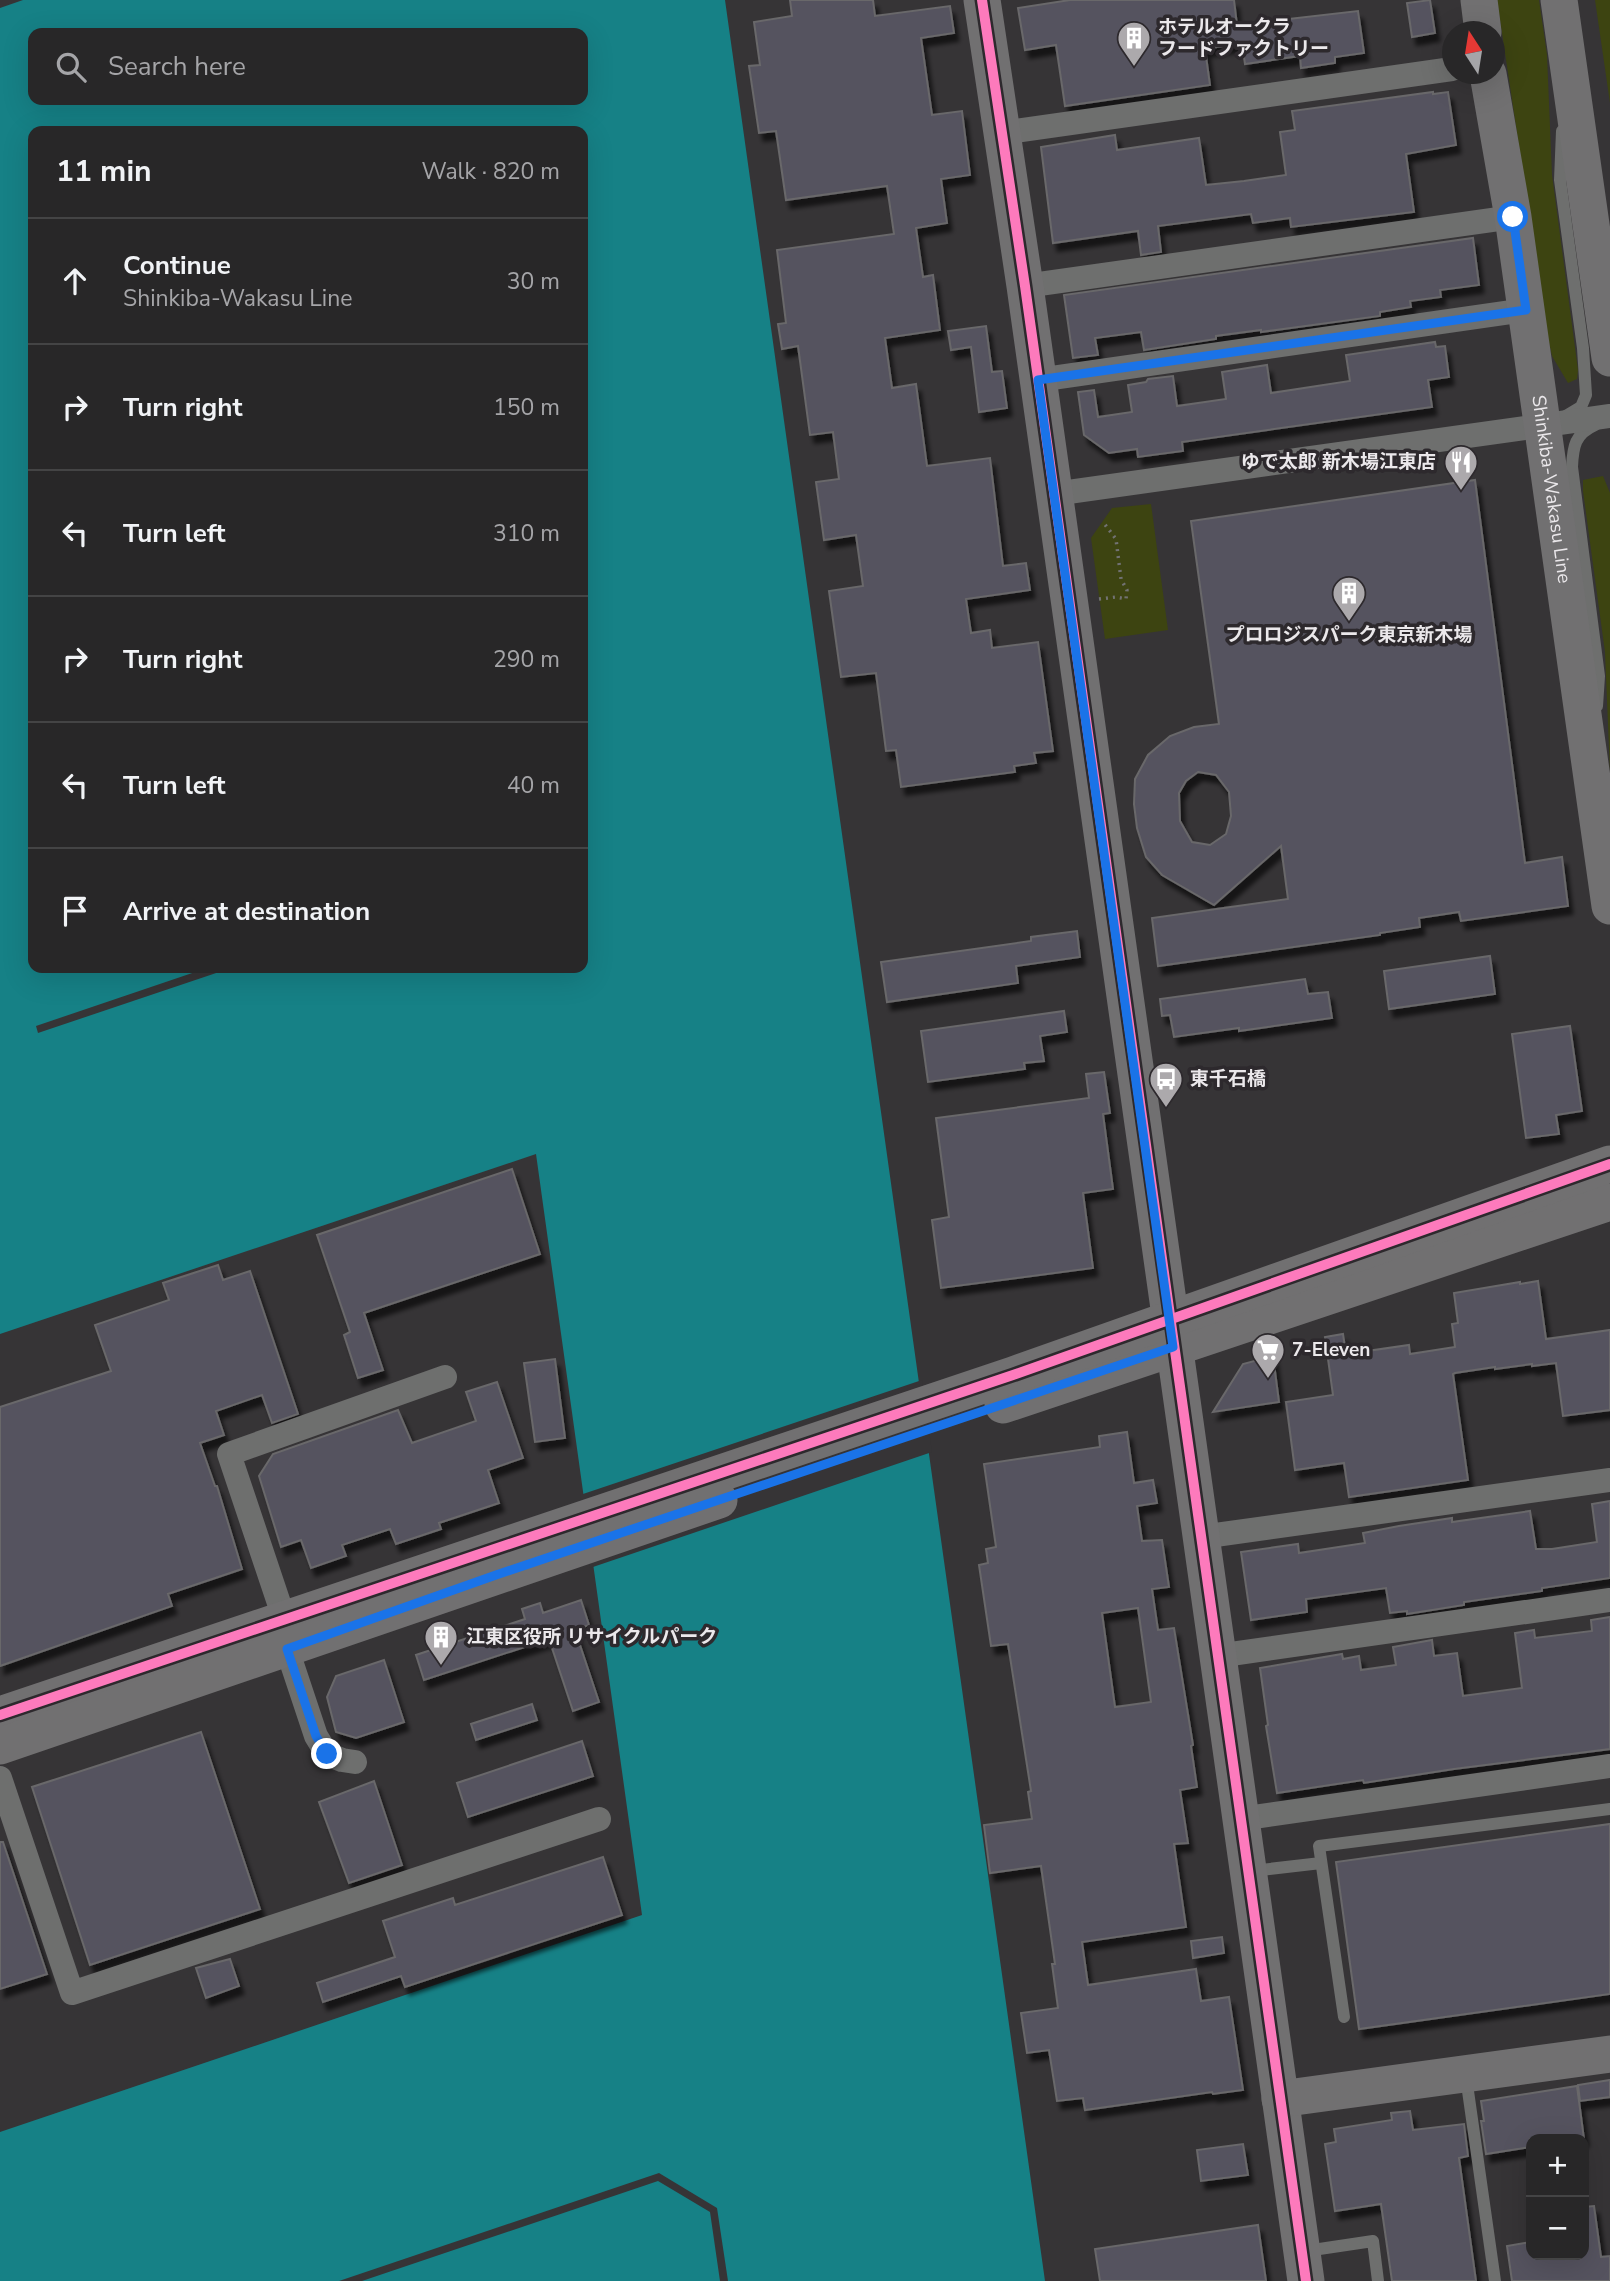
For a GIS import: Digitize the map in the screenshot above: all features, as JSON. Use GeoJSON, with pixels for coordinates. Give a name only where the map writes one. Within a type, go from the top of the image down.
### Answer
{"type":"FeatureCollection","features":[{"type":"Feature","properties":{"kind":"street"},"geometry":{"type":"LineString","coordinates":[[982,0],[1025,286],[1304,2266]]}},
{"type":"Feature","properties":{"kind":"street"},"geometry":{"type":"LineString","coordinates":[[1479,0],[1482,21]]}},
{"type":"Feature","properties":{"kind":"street"},"geometry":{"type":"LineString","coordinates":[[1559,0],[1610,358]]}},
{"type":"Feature","properties":{"kind":"street"},"geometry":{"type":"LineString","coordinates":[[1001,133],[1442,70]]}},
{"type":"Feature","properties":{"kind":"street","name":"Shinkiba-Wakasu Line"},"geometry":{"type":"LineString","coordinates":[[1490,84],[1513,217],[1610,906]]}},
{"type":"Feature","properties":{"kind":"street"},"geometry":{"type":"LineString","coordinates":[[1025,286],[1513,217]]}},
{"type":"Feature","properties":{"kind":"street"},"geometry":{"type":"LineString","coordinates":[[1038,380],[1526,310]]}},
{"type":"Feature","properties":{"kind":"street"},"geometry":{"type":"LineString","coordinates":[[1054,494],[1610,417]]}},
{"type":"Feature","properties":{"kind":"street"},"geometry":{"type":"LineString","coordinates":[[0,1746],[285,1634],[1171,1333],[1610,1164]]}},
{"type":"Feature","properties":{"kind":"street"},"geometry":{"type":"LineString","coordinates":[[1171,1333],[1610,1202]]}},
{"type":"Feature","properties":{"kind":"street"},"geometry":{"type":"LineString","coordinates":[[355,1762],[327,1754],[316,1736],[229,1454],[445,1377]]}},
{"type":"Feature","properties":{"kind":"street"},"geometry":{"type":"LineString","coordinates":[[1200,1537],[1610,1480]]}},
{"type":"Feature","properties":{"kind":"street"},"geometry":{"type":"LineString","coordinates":[[1217,1656],[1610,1600]]}},
{"type":"Feature","properties":{"kind":"street"},"geometry":{"type":"LineString","coordinates":[[0,1714],[285,1634]]}},
{"type":"Feature","properties":{"kind":"street"},"geometry":{"type":"LineString","coordinates":[[1240,1819],[1610,1766]]}},
{"type":"Feature","properties":{"kind":"street"},"geometry":{"type":"LineString","coordinates":[[0,1778],[72,1993],[599,1819]]}},
{"type":"Feature","properties":{"kind":"street"},"geometry":{"type":"LineString","coordinates":[[1280,2099],[1610,2054]]}},
{"type":"Feature","properties":{"kind":"lane"},"geometry":{"type":"LineString","coordinates":[[1542,426],[1573,413],[1581,407],[1586,395],[1583,348],[1560,180],[1566,47]]}},
{"type":"Feature","properties":{"kind":"lane"},"geometry":{"type":"LineString","coordinates":[[1591,772],[1599,676],[1574,481],[1573,453],[1577,439],[1584,430],[1610,417]]}},
{"type":"Feature","properties":{"kind":"lane"},"geometry":{"type":"LineString","coordinates":[[1344,2018],[1320,1846],[1610,1809]]}},
{"type":"Feature","properties":{"kind":"lane"},"geometry":{"type":"LineString","coordinates":[[1248,1871],[1321,1863]]}},
{"type":"Feature","properties":{"kind":"lane"},"geometry":{"type":"LineString","coordinates":[[1465,2074],[1495,2281]]}},
{"type":"Feature","properties":{"kind":"lane"},"geometry":{"type":"LineString","coordinates":[[1304,2266],[1373,2241],[1378,2281]]}},
{"type":"Feature","properties":{"kind":"path"},"geometry":{"type":"LineString","coordinates":[[1099,599],[1126,599],[1127,590],[1121,579],[1116,539],[1103,522]]}},
{"type":"Feature","properties":{"kind":"green space"},"geometry":{"type":"Polygon","coordinates":[[[1497,0],[1539,0],[1547,55],[1552,175],[1578,370],[1577,379],[1568,383],[1552,356],[1548,338],[1505,53],[1505,21],[1500,21],[1497,0]]]}},
{"type":"Feature","properties":{"kind":"green space"},"geometry":{"type":"Polygon","coordinates":[[[1595,0],[1610,0],[1610,103],[1595,0]]]}},
{"type":"Feature","properties":{"kind":"green space"},"geometry":{"type":"Polygon","coordinates":[[[1603,476],[1610,493],[1610,772],[1605,652],[1583,491],[1583,480],[1603,476]]]}},
{"type":"Feature","properties":{"kind":"green space"},"geometry":{"type":"Polygon","coordinates":[[[1151,504],[1168,630],[1105,639],[1091,538],[1112,508],[1151,504]]]}},
{"type":"Feature","properties":{"kind":"water"},"geometry":{"type":"Polygon","coordinates":[[[23,0],[725,0],[1045,2281],[0,2281],[0,2132],[642,1915],[536,1154],[0,1334],[0,8],[23,0]]]}},
{"type":"Feature","properties":{"kind":"pier"},"geometry":{"type":"Polygon","coordinates":[[[192,973],[216,973],[38,1033],[36,1026],[192,973]]]}},
{"type":"Feature","properties":{"kind":"pier"},"geometry":{"type":"Polygon","coordinates":[[[922,1380],[932,1452],[590,1568],[580,1495],[922,1380]]]}},
{"type":"Feature","properties":{"kind":"pier"},"geometry":{"type":"Polygon","coordinates":[[[659,2173],[717,2208],[728,2281],[720,2281],[710,2212],[658,2181],[362,2281],[339,2281],[659,2173]]]}},
{"type":"Feature","properties":{"kind":"building"},"geometry":{"type":"Polygon","coordinates":[[[790,0],[873,0],[875,16],[950,6],[954,33],[921,38],[932,115],[962,111],[970,175],[941,179],[947,223],[916,228],[923,277],[933,275],[940,330],[885,338],[892,388],[916,384],[927,466],[990,458],[1003,566],[1026,563],[1030,590],[966,599],[971,633],[990,630],[992,648],[1038,642],[1053,751],[1034,753],[1036,763],[1014,766],[1015,772],[901,787],[896,750],[886,751],[876,673],[841,677],[829,591],[863,586],[856,535],[824,540],[816,482],[839,479],[833,432],[810,435],[798,346],[782,349],[778,324],[786,323],[777,250],[894,234],[887,186],[786,200],[776,131],[759,133],[749,66],[760,65],[754,22],[792,16],[790,0]]]}},
{"type":"Feature","properties":{"kind":"building"},"geometry":{"type":"Polygon","coordinates":[[[1070,0],[1234,0],[1237,25],[1358,11],[1364,53],[1335,57],[1335,63],[1301,68],[1300,56],[1245,64],[1242,43],[1205,49],[1210,85],[1065,106],[1056,45],[1025,50],[1018,8],[1070,0]]]}},
{"type":"Feature","properties":{"kind":"building"},"geometry":{"type":"Polygon","coordinates":[[[1430,0],[1435,33],[1412,37],[1407,3],[1430,0]]]}},
{"type":"Feature","properties":{"kind":"building"},"geometry":{"type":"Polygon","coordinates":[[[1448,92],[1456,145],[1406,154],[1414,212],[1291,227],[1290,218],[1253,223],[1251,214],[1158,226],[1161,252],[1141,255],[1138,231],[1053,243],[1041,147],[1115,135],[1117,150],[1199,138],[1206,185],[1244,181],[1286,175],[1280,132],[1295,130],[1292,111],[1448,92]]]}},
{"type":"Feature","properties":{"kind":"building"},"geometry":{"type":"Polygon","coordinates":[[[1473,238],[1479,285],[1440,290],[1441,297],[1410,301],[1411,307],[1380,312],[1380,316],[1216,336],[1216,339],[1144,350],[1141,332],[1095,338],[1098,355],[1073,358],[1064,295],[1473,238]]]}},
{"type":"Feature","properties":{"kind":"building"},"geometry":{"type":"Polygon","coordinates":[[[986,326],[992,372],[1002,371],[1007,408],[979,412],[971,347],[951,350],[948,331],[986,326]]]}},
{"type":"Feature","properties":{"kind":"building"},"geometry":{"type":"Polygon","coordinates":[[[1435,342],[1436,347],[1445,346],[1449,377],[1428,380],[1432,407],[1182,442],[1183,451],[1138,457],[1137,449],[1109,453],[1084,435],[1078,392],[1094,390],[1098,417],[1132,412],[1128,385],[1146,382],[1148,379],[1173,376],[1177,406],[1226,399],[1222,372],[1267,365],[1271,393],[1350,381],[1346,355],[1435,342]]]}},
{"type":"Feature","properties":{"kind":"building","name":"プロロジスパーク東京新木場"},"geometry":{"type":"Polygon","coordinates":[[[1475,480],[1525,863],[1562,857],[1568,906],[1461,921],[1459,912],[1419,918],[1420,927],[1380,935],[1158,966],[1152,918],[1288,899],[1281,846],[1214,905],[1162,875],[1146,857],[1137,828],[1135,779],[1148,755],[1170,736],[1194,727],[1219,724],[1191,521],[1475,480]],[[1198,772],[1186,781],[1179,793],[1180,821],[1192,842],[1210,845],[1226,834],[1231,816],[1229,792],[1216,775],[1198,772]]]}},
{"type":"Feature","properties":{"kind":"building"},"geometry":{"type":"Polygon","coordinates":[[[1077,931],[1080,957],[1016,966],[1018,983],[887,1002],[881,962],[1031,941],[1031,937],[1077,931]]]}},
{"type":"Feature","properties":{"kind":"building"},"geometry":{"type":"Polygon","coordinates":[[[1490,956],[1495,994],[1389,1009],[1384,971],[1490,956]]]}},
{"type":"Feature","properties":{"kind":"building"},"geometry":{"type":"Polygon","coordinates":[[[1305,979],[1308,994],[1328,992],[1332,1018],[1174,1037],[1170,1015],[1162,1016],[1160,999],[1305,979]]]}},
{"type":"Feature","properties":{"kind":"building"},"geometry":{"type":"Polygon","coordinates":[[[1064,1011],[1067,1032],[1040,1036],[1044,1061],[1024,1063],[1025,1069],[928,1082],[921,1031],[1064,1011]]]}},
{"type":"Feature","properties":{"kind":"building"},"geometry":{"type":"Polygon","coordinates":[[[1570,1026],[1582,1111],[1556,1115],[1559,1134],[1526,1138],[1512,1034],[1570,1026]]]}},
{"type":"Feature","properties":{"kind":"building"},"geometry":{"type":"Polygon","coordinates":[[[1104,1072],[1110,1113],[1103,1114],[1113,1189],[1083,1193],[1093,1268],[941,1288],[932,1220],[949,1217],[936,1118],[1089,1098],[1086,1074],[1104,1072]]]}},
{"type":"Feature","properties":{"kind":"building"},"geometry":{"type":"Polygon","coordinates":[[[512,1169],[540,1254],[364,1313],[383,1370],[358,1378],[344,1335],[350,1332],[317,1235],[512,1169]]]}},
{"type":"Feature","properties":{"kind":"building"},"geometry":{"type":"Polygon","coordinates":[[[218,1265],[223,1280],[250,1271],[298,1414],[272,1423],[262,1395],[216,1411],[224,1435],[200,1443],[217,1486],[242,1569],[168,1594],[172,1606],[0,1666],[0,1407],[111,1371],[95,1325],[169,1300],[163,1283],[218,1265]]]}},
{"type":"Feature","properties":{"kind":"building"},"geometry":{"type":"Polygon","coordinates":[[[1538,1281],[1546,1339],[1610,1330],[1610,1410],[1563,1416],[1556,1363],[1455,1373],[1453,1374],[1468,1480],[1349,1497],[1344,1463],[1295,1470],[1286,1402],[1333,1395],[1325,1337],[1343,1334],[1346,1354],[1409,1345],[1410,1354],[1455,1347],[1452,1324],[1458,1323],[1454,1293],[1538,1281]]]}},
{"type":"Feature","properties":{"kind":"building"},"geometry":{"type":"Polygon","coordinates":[[[1273,1356],[1279,1402],[1213,1412],[1243,1364],[1273,1356]]]}},
{"type":"Feature","properties":{"kind":"building"},"geometry":{"type":"Polygon","coordinates":[[[555,1359],[565,1438],[535,1442],[524,1363],[555,1359]]]}},
{"type":"Feature","properties":{"kind":"building"},"geometry":{"type":"Polygon","coordinates":[[[497,1382],[523,1458],[488,1470],[499,1503],[439,1523],[441,1529],[396,1544],[390,1529],[342,1545],[346,1556],[311,1568],[301,1540],[281,1547],[259,1476],[273,1454],[398,1410],[412,1443],[476,1421],[466,1392],[497,1382]]]}},
{"type":"Feature","properties":{"kind":"building"},"geometry":{"type":"Polygon","coordinates":[[[1127,1432],[1134,1483],[1153,1480],[1157,1503],[1137,1506],[1142,1541],[1162,1540],[1169,1587],[1152,1589],[1158,1630],[1174,1628],[1197,1787],[1180,1790],[1188,1843],[1174,1844],[1186,1927],[1082,1942],[1088,1985],[1196,1969],[1201,2001],[1229,1997],[1243,2090],[1085,2110],[1083,2098],[1057,2101],[1049,2050],[1027,2053],[1021,2013],[1058,2008],[1052,1964],[1055,1964],[1041,1866],[990,1873],[984,1825],[1032,1819],[1028,1792],[1031,1791],[1008,1644],[991,1646],[979,1565],[988,1563],[986,1549],[996,1547],[984,1464],[1100,1447],[1099,1436],[1127,1432]],[[1138,1608],[1102,1613],[1115,1707],[1151,1702],[1138,1608]]]}},
{"type":"Feature","properties":{"kind":"building"},"geometry":{"type":"Polygon","coordinates":[[[1610,1501],[1610,1578],[1407,1614],[1407,1611],[1390,1613],[1386,1588],[1306,1599],[1307,1612],[1251,1620],[1241,1552],[1298,1544],[1299,1553],[1365,1543],[1363,1533],[1399,1526],[1530,1511],[1536,1549],[1552,1549],[1597,1542],[1592,1504],[1610,1501]]]}},
{"type":"Feature","properties":{"kind":"building","name":"江東区役所 リサイクルパーク"},"geometry":{"type":"Polygon","coordinates":[[[581,1600],[589,1625],[575,1630],[599,1702],[573,1711],[549,1639],[424,1680],[416,1655],[525,1619],[522,1609],[540,1603],[543,1613],[581,1600]]]}},
{"type":"Feature","properties":{"kind":"building"},"geometry":{"type":"Polygon","coordinates":[[[1610,1617],[1610,1749],[1277,1793],[1260,1668],[1342,1654],[1343,1659],[1359,1656],[1361,1670],[1396,1665],[1393,1647],[1432,1640],[1434,1656],[1457,1653],[1463,1696],[1522,1688],[1515,1633],[1534,1630],[1535,1638],[1592,1631],[1591,1620],[1610,1617]]]}},
{"type":"Feature","properties":{"kind":"building"},"geometry":{"type":"Polygon","coordinates":[[[384,1660],[404,1722],[356,1738],[336,1732],[327,1697],[336,1676],[384,1660]]]}},
{"type":"Feature","properties":{"kind":"building"},"geometry":{"type":"Polygon","coordinates":[[[532,1704],[537,1720],[476,1740],[471,1724],[532,1704]]]}},
{"type":"Feature","properties":{"kind":"building"},"geometry":{"type":"Polygon","coordinates":[[[201,1732],[260,1909],[90,1965],[32,1787],[201,1732]]]}},
{"type":"Feature","properties":{"kind":"building"},"geometry":{"type":"Polygon","coordinates":[[[582,1741],[593,1776],[468,1817],[457,1783],[582,1741]]]}},
{"type":"Feature","properties":{"kind":"building"},"geometry":{"type":"Polygon","coordinates":[[[374,1781],[402,1865],[349,1883],[319,1802],[374,1781]]]}},
{"type":"Feature","properties":{"kind":"building"},"geometry":{"type":"Polygon","coordinates":[[[1610,1824],[1610,1994],[1359,2029],[1336,1862],[1610,1824]]]}},
{"type":"Feature","properties":{"kind":"building"},"geometry":{"type":"Polygon","coordinates":[[[0,1842],[3,1842],[47,1974],[0,1989],[0,1842]]]}},
{"type":"Feature","properties":{"kind":"building"},"geometry":{"type":"Polygon","coordinates":[[[603,1857],[622,1915],[405,1987],[401,1976],[323,2002],[317,1983],[395,1957],[383,1921],[453,1898],[455,1905],[603,1857]]]}},
{"type":"Feature","properties":{"kind":"building"},"geometry":{"type":"Polygon","coordinates":[[[1222,1937],[1224,1953],[1193,1958],[1191,1941],[1222,1937]]]}},
{"type":"Feature","properties":{"kind":"building"},"geometry":{"type":"Polygon","coordinates":[[[230,1959],[239,1986],[206,1998],[196,1968],[230,1959]]]}},
{"type":"Feature","properties":{"kind":"building"},"geometry":{"type":"Polygon","coordinates":[[[1610,2080],[1610,2097],[1580,2101],[1578,2085],[1610,2080]]]}},
{"type":"Feature","properties":{"kind":"building"},"geometry":{"type":"Polygon","coordinates":[[[1577,2086],[1583,2134],[1526,2134],[1526,2148],[1486,2154],[1481,2101],[1577,2086]]]}},
{"type":"Feature","properties":{"kind":"building"},"geometry":{"type":"Polygon","coordinates":[[[1410,2111],[1413,2130],[1464,2124],[1468,2156],[1459,2158],[1476,2281],[1392,2281],[1381,2204],[1335,2211],[1325,2144],[1336,2142],[1334,2129],[1392,2120],[1391,2113],[1410,2111]]]}},
{"type":"Feature","properties":{"kind":"building"},"geometry":{"type":"Polygon","coordinates":[[[1243,2144],[1248,2175],[1201,2181],[1197,2150],[1243,2144]]]}},
{"type":"Feature","properties":{"kind":"building"},"geometry":{"type":"Polygon","coordinates":[[[1589,2206],[1594,2206],[1601,2257],[1610,2256],[1610,2281],[1512,2281],[1507,2246],[1526,2243],[1526,2260],[1589,2260],[1589,2206]]]}},
{"type":"Feature","properties":{"kind":"building"},"geometry":{"type":"Polygon","coordinates":[[[1258,2225],[1266,2281],[1100,2281],[1095,2249],[1258,2225]]]}},
{"type":"Feature","properties":{"kind":"cycle path"},"geometry":{"type":"LineString","coordinates":[[982,0],[1025,286],[1306,2281]]}},
{"type":"Feature","properties":{"kind":"cycle path"},"geometry":{"type":"LineString","coordinates":[[0,1715],[1013,1375],[1610,1164]]}},
{"type":"Feature","properties":{"kind":"place","name":"ホテルオークラ フードファクトリー"},"geometry":{"type":"Point","coordinates":[1134,68]}},
{"type":"Feature","properties":{"kind":"place","name":"ゆで太郎 新木場江東店"},"geometry":{"type":"Point","coordinates":[1461,492]}},
{"type":"Feature","properties":{"kind":"place","name":"プロロジスパーク東京新木場"},"geometry":{"type":"Point","coordinates":[1349,623]}},
{"type":"Feature","properties":{"kind":"place","name":"東千石橋"},"geometry":{"type":"Point","coordinates":[1166,1109]}},
{"type":"Feature","properties":{"kind":"place","name":"7-Eleven"},"geometry":{"type":"Point","coordinates":[1268,1380]}},
{"type":"Feature","properties":{"kind":"place","name":"江東区役所 リサイクルパーク"},"geometry":{"type":"Point","coordinates":[441,1667]}},
{"type":"Feature","properties":{"kind":"route"},"geometry":{"type":"LineString","coordinates":[[327,1754],[316,1736],[287,1649],[496,1575],[1173,1347],[1038,380],[1526,310],[1513,217]]}}]}
